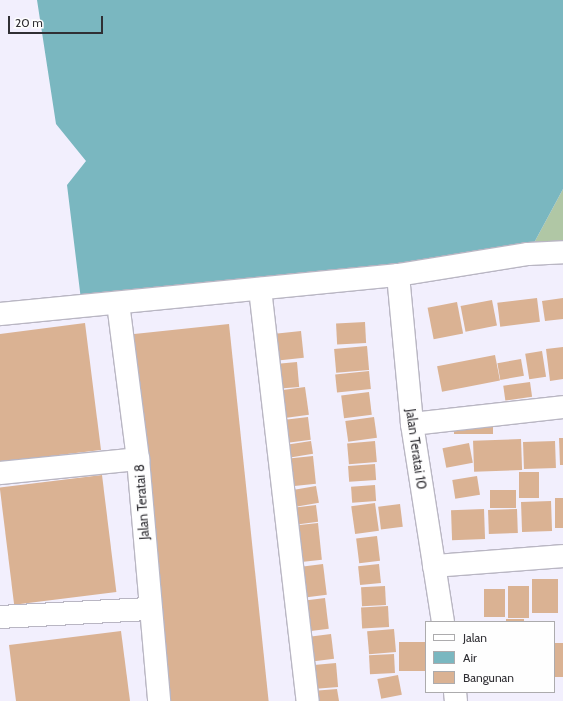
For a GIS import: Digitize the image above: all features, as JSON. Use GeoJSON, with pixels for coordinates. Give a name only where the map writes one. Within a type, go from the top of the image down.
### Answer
{"type":"FeatureCollection","features":[{"type":"Feature","properties":{"kind":"street"},"geometry":{"type":"LineString","coordinates":[[0,314],[398,275],[528,254],[563,252]]}},
{"type":"Feature","properties":{"kind":"street","name":"Jalan Teratai 10"},"geometry":{"type":"LineString","coordinates":[[398,275],[412,424],[443,621]]}},
{"type":"Feature","properties":{"kind":"street"},"geometry":{"type":"LineString","coordinates":[[260,289],[308,701]]}},
{"type":"Feature","properties":{"kind":"street","name":"Jalan Teratai 8"},"geometry":{"type":"LineString","coordinates":[[118,303],[138,459],[159,701]]}},
{"type":"Feature","properties":{"kind":"street"},"geometry":{"type":"LineString","coordinates":[[412,424],[563,407]]}},
{"type":"Feature","properties":{"kind":"street"},"geometry":{"type":"LineString","coordinates":[[0,473],[138,459]]}},
{"type":"Feature","properties":{"kind":"street"},"geometry":{"type":"LineString","coordinates":[[434,566],[563,556]]}},
{"type":"Feature","properties":{"kind":"street"},"geometry":{"type":"LineString","coordinates":[[0,617],[150,609]]}},
{"type":"Feature","properties":{"kind":"green space"},"geometry":{"type":"Polygon","coordinates":[[[563,189],[563,252],[528,254],[563,189]]]}},
{"type":"Feature","properties":{"kind":"water"},"geometry":{"type":"Polygon","coordinates":[[[37,0],[563,0],[563,189],[528,254],[82,308],[67,185],[86,161],[56,124],[37,0]]]}},
{"type":"Feature","properties":{"kind":"building"},"geometry":{"type":"Polygon","coordinates":[[[537,298],[540,322],[500,327],[497,303],[537,298]]]}},
{"type":"Feature","properties":{"kind":"building"},"geometry":{"type":"Polygon","coordinates":[[[563,298],[563,319],[545,321],[542,301],[563,298]]]}},
{"type":"Feature","properties":{"kind":"building"},"geometry":{"type":"Polygon","coordinates":[[[492,300],[497,326],[466,332],[461,306],[492,300]]]}},
{"type":"Feature","properties":{"kind":"building"},"geometry":{"type":"Polygon","coordinates":[[[457,302],[463,333],[434,339],[428,308],[457,302]]]}},
{"type":"Feature","properties":{"kind":"building"},"geometry":{"type":"Polygon","coordinates":[[[365,322],[366,343],[337,344],[336,324],[365,322]]]}},
{"type":"Feature","properties":{"kind":"building"},"geometry":{"type":"Polygon","coordinates":[[[85,323],[101,450],[0,462],[0,334],[85,323]]]}},
{"type":"Feature","properties":{"kind":"building"},"geometry":{"type":"Polygon","coordinates":[[[229,324],[269,701],[168,701],[130,334],[229,324]]]}},
{"type":"Feature","properties":{"kind":"building"},"geometry":{"type":"Polygon","coordinates":[[[301,331],[304,358],[278,361],[275,334],[301,331]]]}},
{"type":"Feature","properties":{"kind":"building"},"geometry":{"type":"Polygon","coordinates":[[[367,346],[369,370],[336,373],[334,349],[367,346]]]}},
{"type":"Feature","properties":{"kind":"building"},"geometry":{"type":"Polygon","coordinates":[[[563,347],[563,379],[550,381],[546,349],[563,347]]]}},
{"type":"Feature","properties":{"kind":"building"},"geometry":{"type":"Polygon","coordinates":[[[542,351],[546,377],[529,379],[525,354],[542,351]]]}},
{"type":"Feature","properties":{"kind":"building"},"geometry":{"type":"Polygon","coordinates":[[[495,355],[500,381],[442,392],[437,366],[495,355]]]}},
{"type":"Feature","properties":{"kind":"building"},"geometry":{"type":"Polygon","coordinates":[[[521,359],[524,376],[500,380],[497,363],[521,359]]]}},
{"type":"Feature","properties":{"kind":"building"},"geometry":{"type":"Polygon","coordinates":[[[297,362],[299,387],[280,389],[278,364],[297,362]]]}},
{"type":"Feature","properties":{"kind":"building"},"geometry":{"type":"Polygon","coordinates":[[[369,371],[371,389],[337,392],[335,375],[369,371]]]}},
{"type":"Feature","properties":{"kind":"building"},"geometry":{"type":"Polygon","coordinates":[[[530,382],[532,397],[505,401],[503,386],[530,382]]]}},
{"type":"Feature","properties":{"kind":"building"},"geometry":{"type":"Polygon","coordinates":[[[305,387],[309,415],[283,418],[279,391],[305,387]]]}},
{"type":"Feature","properties":{"kind":"building"},"geometry":{"type":"Polygon","coordinates":[[[369,392],[372,415],[344,418],[341,395],[369,392]]]}},
{"type":"Feature","properties":{"kind":"building"},"geometry":{"type":"Polygon","coordinates":[[[308,417],[311,440],[286,443],[283,420],[308,417]]]}},
{"type":"Feature","properties":{"kind":"building"},"geometry":{"type":"Polygon","coordinates":[[[374,417],[377,438],[348,442],[345,421],[374,417]]]}},
{"type":"Feature","properties":{"kind":"building"},"geometry":{"type":"Polygon","coordinates":[[[454,418],[493,418],[493,434],[454,434],[454,418]]]}},
{"type":"Feature","properties":{"kind":"building"},"geometry":{"type":"Polygon","coordinates":[[[559,438],[563,438],[563,465],[560,465],[559,438]]]}},
{"type":"Feature","properties":{"kind":"building"},"geometry":{"type":"Polygon","coordinates":[[[521,439],[522,470],[474,472],[473,441],[521,439]]]}},
{"type":"Feature","properties":{"kind":"building"},"geometry":{"type":"Polygon","coordinates":[[[311,441],[313,454],[290,457],[288,445],[311,441]]]}},
{"type":"Feature","properties":{"kind":"building"},"geometry":{"type":"Polygon","coordinates":[[[375,441],[377,462],[349,464],[347,443],[375,441]]]}},
{"type":"Feature","properties":{"kind":"building"},"geometry":{"type":"Polygon","coordinates":[[[555,441],[556,468],[524,469],[523,442],[555,441]]]}},
{"type":"Feature","properties":{"kind":"building"},"geometry":{"type":"Polygon","coordinates":[[[469,443],[473,463],[446,468],[442,448],[469,443]]]}},
{"type":"Feature","properties":{"kind":"building"},"geometry":{"type":"Polygon","coordinates":[[[313,456],[316,484],[292,486],[289,459],[313,456]]]}},
{"type":"Feature","properties":{"kind":"building"},"geometry":{"type":"Polygon","coordinates":[[[375,464],[376,480],[349,482],[348,466],[375,464]]]}},
{"type":"Feature","properties":{"kind":"building"},"geometry":{"type":"Polygon","coordinates":[[[519,472],[539,472],[539,498],[519,498],[519,472]]]}},
{"type":"Feature","properties":{"kind":"building"},"geometry":{"type":"Polygon","coordinates":[[[102,475],[116,592],[14,605],[0,488],[102,475]]]}},
{"type":"Feature","properties":{"kind":"building"},"geometry":{"type":"Polygon","coordinates":[[[477,476],[480,495],[455,499],[452,480],[477,476]]]}},
{"type":"Feature","properties":{"kind":"building"},"geometry":{"type":"Polygon","coordinates":[[[375,485],[376,501],[352,503],[351,487],[375,485]]]}},
{"type":"Feature","properties":{"kind":"building"},"geometry":{"type":"Polygon","coordinates":[[[316,486],[319,503],[297,507],[294,490],[316,486]]]}},
{"type":"Feature","properties":{"kind":"building"},"geometry":{"type":"Polygon","coordinates":[[[490,490],[516,490],[516,508],[490,508],[490,490]]]}},
{"type":"Feature","properties":{"kind":"building"},"geometry":{"type":"Polygon","coordinates":[[[555,498],[563,498],[563,528],[555,528],[555,498]]]}},
{"type":"Feature","properties":{"kind":"building"},"geometry":{"type":"Polygon","coordinates":[[[551,501],[552,531],[522,532],[521,502],[551,501]]]}},
{"type":"Feature","properties":{"kind":"building"},"geometry":{"type":"Polygon","coordinates":[[[375,503],[379,531],[355,534],[351,506],[375,503]]]}},
{"type":"Feature","properties":{"kind":"building"},"geometry":{"type":"Polygon","coordinates":[[[400,504],[403,527],[381,530],[378,507],[400,504]]]}},
{"type":"Feature","properties":{"kind":"building"},"geometry":{"type":"Polygon","coordinates":[[[316,505],[318,522],[295,525],[293,508],[316,505]]]}},
{"type":"Feature","properties":{"kind":"building"},"geometry":{"type":"Polygon","coordinates":[[[484,509],[485,539],[452,540],[451,510],[484,509]]]}},
{"type":"Feature","properties":{"kind":"building"},"geometry":{"type":"Polygon","coordinates":[[[517,509],[518,533],[489,534],[488,510],[517,509]]]}},
{"type":"Feature","properties":{"kind":"building"},"geometry":{"type":"Polygon","coordinates":[[[318,523],[322,560],[299,562],[295,525],[318,523]]]}},
{"type":"Feature","properties":{"kind":"building"},"geometry":{"type":"Polygon","coordinates":[[[377,536],[380,561],[359,563],[356,539],[377,536]]]}},
{"type":"Feature","properties":{"kind":"building"},"geometry":{"type":"Polygon","coordinates":[[[323,564],[327,595],[303,598],[299,567],[323,564]]]}},
{"type":"Feature","properties":{"kind":"building"},"geometry":{"type":"Polygon","coordinates":[[[379,564],[381,583],[360,585],[358,566],[379,564]]]}},
{"type":"Feature","properties":{"kind":"building"},"geometry":{"type":"Polygon","coordinates":[[[532,579],[558,579],[558,613],[532,613],[532,579]]]}},
{"type":"Feature","properties":{"kind":"building"},"geometry":{"type":"Polygon","coordinates":[[[385,586],[386,605],[362,606],[361,587],[385,586]]]}},
{"type":"Feature","properties":{"kind":"building"},"geometry":{"type":"Polygon","coordinates":[[[508,586],[529,586],[529,618],[508,618],[508,586]]]}},
{"type":"Feature","properties":{"kind":"building"},"geometry":{"type":"Polygon","coordinates":[[[484,589],[505,589],[505,617],[484,617],[484,589]]]}},
{"type":"Feature","properties":{"kind":"building"},"geometry":{"type":"Polygon","coordinates":[[[325,598],[329,629],[307,631],[303,601],[325,598]]]}},
{"type":"Feature","properties":{"kind":"building"},"geometry":{"type":"Polygon","coordinates":[[[388,606],[389,627],[362,628],[361,607],[388,606]]]}},
{"type":"Feature","properties":{"kind":"building"},"geometry":{"type":"Polygon","coordinates":[[[506,619],[524,619],[524,621],[506,621],[506,619]]]}},
{"type":"Feature","properties":{"kind":"building"},"geometry":{"type":"Polygon","coordinates":[[[394,629],[396,652],[369,654],[367,631],[394,629]]]}},
{"type":"Feature","properties":{"kind":"building"},"geometry":{"type":"Polygon","coordinates":[[[121,631],[130,701],[16,701],[9,645],[121,631]]]}},
{"type":"Feature","properties":{"kind":"building"},"geometry":{"type":"Polygon","coordinates":[[[331,634],[334,659],[312,661],[309,637],[331,634]]]}},
{"type":"Feature","properties":{"kind":"building"},"geometry":{"type":"Polygon","coordinates":[[[399,642],[425,642],[425,671],[399,671],[399,642]]]}},
{"type":"Feature","properties":{"kind":"building"},"geometry":{"type":"Polygon","coordinates":[[[555,643],[563,643],[563,677],[555,677],[555,643]]]}},
{"type":"Feature","properties":{"kind":"building"},"geometry":{"type":"Polygon","coordinates":[[[394,654],[395,673],[370,674],[369,655],[394,654]]]}},
{"type":"Feature","properties":{"kind":"building"},"geometry":{"type":"Polygon","coordinates":[[[336,663],[338,687],[313,689],[311,665],[336,663]]]}},
{"type":"Feature","properties":{"kind":"building"},"geometry":{"type":"Polygon","coordinates":[[[398,675],[402,695],[381,699],[377,679],[398,675]]]}},
{"type":"Feature","properties":{"kind":"building"},"geometry":{"type":"Polygon","coordinates":[[[337,689],[339,701],[312,701],[312,691],[337,689]]]}}]}
